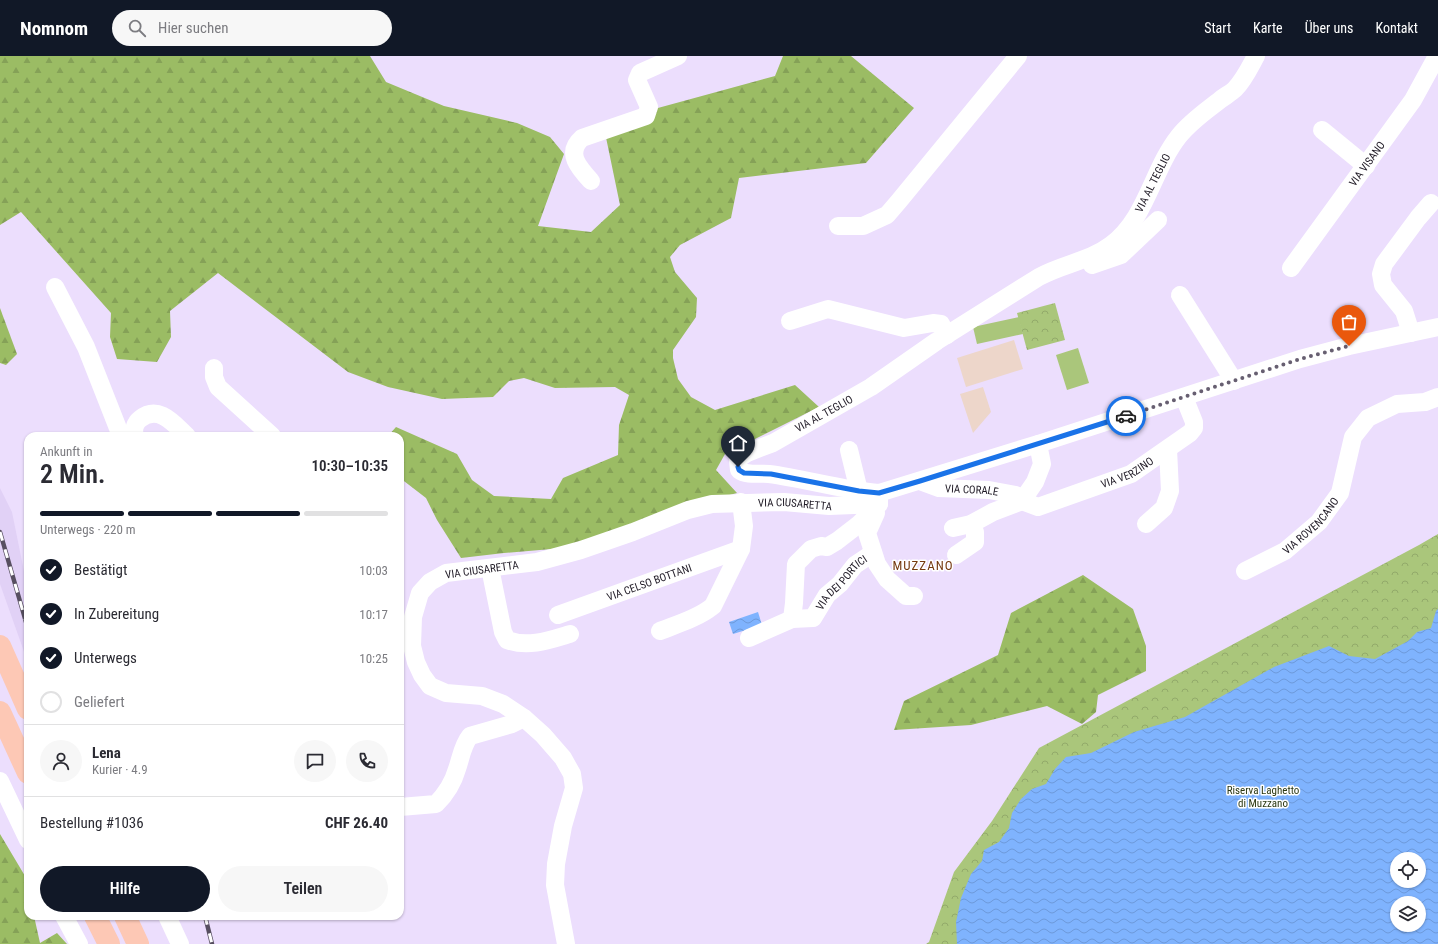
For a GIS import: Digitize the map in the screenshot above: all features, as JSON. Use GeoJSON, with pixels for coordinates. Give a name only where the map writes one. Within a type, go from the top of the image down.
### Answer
{"type":"FeatureCollection","features":[{"type":"Feature","properties":{"kind":"highway"},"geometry":{"type":"LineString","coordinates":[[0,646],[24,700]]}},
{"type":"Feature","properties":{"kind":"highway"},"geometry":{"type":"LineString","coordinates":[[0,712],[24,764]]}},
{"type":"Feature","properties":{"kind":"highway"},"geometry":{"type":"LineString","coordinates":[[97,920],[109,944]]}},
{"type":"Feature","properties":{"kind":"highway"},"geometry":{"type":"LineString","coordinates":[[127,920],[138,944]]}},
{"type":"Feature","properties":{"kind":"street"},"geometry":{"type":"LineString","coordinates":[[591,181],[579,167],[573,153],[576,143],[582,138],[646,116],[649,107],[637,80],[640,73],[678,56]]}},
{"type":"Feature","properties":{"kind":"street"},"geometry":{"type":"LineString","coordinates":[[838,226],[863,226],[886,215],[1018,56]]}},
{"type":"Feature","properties":{"kind":"street","name":"VIA AL TEGLIO"},"geometry":{"type":"LineString","coordinates":[[1256,56],[1235,89],[1197,118],[1179,136],[1161,164],[1140,211],[1122,235],[1110,245],[1100,252],[1039,277],[948,335],[871,387],[773,443],[747,453],[739,458],[739,470],[744,473],[771,474],[859,491],[879,499],[915,483],[1300,359],[1349,346],[1438,327]]}},
{"type":"Feature","properties":{"kind":"street","name":"VIA VISANO"},"geometry":{"type":"LineString","coordinates":[[1291,268],[1413,100],[1437,56]]}},
{"type":"Feature","properties":{"kind":"street"},"geometry":{"type":"LineString","coordinates":[[1322,130],[1366,166]]}},
{"type":"Feature","properties":{"kind":"street"},"geometry":{"type":"LineString","coordinates":[[1411,333],[1404,311],[1384,285],[1381,274],[1384,264],[1431,203]]}},
{"type":"Feature","properties":{"kind":"street","name":"VIA AL TEGLIO"},"geometry":{"type":"LineString","coordinates":[[1064,266],[1080,268],[1122,255],[1158,220]]}},
{"type":"Feature","properties":{"kind":"street"},"geometry":{"type":"LineString","coordinates":[[55,287],[86,347],[119,432]]}},
{"type":"Feature","properties":{"kind":"street"},"geometry":{"type":"LineString","coordinates":[[1180,295],[1234,381]]}},
{"type":"Feature","properties":{"kind":"street"},"geometry":{"type":"LineString","coordinates":[[790,321],[828,309],[904,328],[933,323],[941,324],[948,335]]}},
{"type":"Feature","properties":{"kind":"street"},"geometry":{"type":"LineString","coordinates":[[214,368],[214,377],[218,387],[268,432]]}},
{"type":"Feature","properties":{"kind":"street","name":"VIA VERZINO"},"geometry":{"type":"LineString","coordinates":[[1022,501],[1038,507],[1130,474],[1168,450],[1190,433],[1194,428],[1194,422],[1184,397]]}},
{"type":"Feature","properties":{"kind":"street","name":"VIA ROVENCANO"},"geometry":{"type":"LineString","coordinates":[[1245,571],[1285,551],[1319,522],[1340,493],[1353,437],[1368,418],[1397,404],[1425,402],[1438,397]]}},
{"type":"Feature","properties":{"kind":"street"},"geometry":{"type":"LineString","coordinates":[[134,432],[137,422],[145,415],[156,413],[165,416],[183,432]]}},
{"type":"Feature","properties":{"kind":"street"},"geometry":{"type":"LineString","coordinates":[[952,528],[971,524],[993,512],[1022,501],[1035,482],[1042,464],[1038,444]]}},
{"type":"Feature","properties":{"kind":"street"},"geometry":{"type":"LineString","coordinates":[[849,450],[859,491]]}},
{"type":"Feature","properties":{"kind":"street"},"geometry":{"type":"LineString","coordinates":[[1146,524],[1164,508],[1170,491],[1168,450]]}},
{"type":"Feature","properties":{"kind":"street","name":"VIA CORALE"},"geometry":{"type":"LineString","coordinates":[[915,483],[939,488],[989,490],[1016,495],[1022,501]]}},
{"type":"Feature","properties":{"kind":"street"},"geometry":{"type":"LineString","coordinates":[[879,499],[867,533],[873,553],[877,564],[887,579],[906,596],[914,596]]}},
{"type":"Feature","properties":{"kind":"street"},"geometry":{"type":"LineString","coordinates":[[749,638],[792,619],[796,564],[811,549],[821,546],[827,547],[859,524],[879,499]]}},
{"type":"Feature","properties":{"kind":"street","name":"VIA CIUSARETTA"},"geometry":{"type":"LineString","coordinates":[[566,944],[555,885],[556,864],[563,826],[574,788],[572,774],[563,758],[543,735],[524,718],[503,704],[482,696],[446,692],[430,686],[422,675],[414,657],[406,615],[420,593],[430,582],[446,573],[537,562],[582,550],[688,510],[712,504],[784,502],[829,506],[879,499]]}},
{"type":"Feature","properties":{"kind":"street"},"geometry":{"type":"LineString","coordinates":[[660,631],[706,612],[712,606],[741,549],[744,526],[741,502]]}},
{"type":"Feature","properties":{"kind":"street"},"geometry":{"type":"LineString","coordinates":[[956,555],[975,542],[975,532],[971,524]]}},
{"type":"Feature","properties":{"kind":"street","name":"VIA CELSO BOTTANI"},"geometry":{"type":"LineString","coordinates":[[558,614],[741,549]]}},
{"type":"Feature","properties":{"kind":"street","name":"VIA DEI PORTICI"},"geometry":{"type":"LineString","coordinates":[[792,619],[813,618],[827,595],[840,584],[855,566],[873,553]]}},
{"type":"Feature","properties":{"kind":"street"},"geometry":{"type":"LineString","coordinates":[[490,568],[503,632],[507,640],[515,643],[539,643],[570,634]]}},
{"type":"Feature","properties":{"kind":"street"},"geometry":{"type":"LineString","coordinates":[[404,807],[436,804],[446,794],[458,768],[462,750],[470,736],[512,724],[524,718]]}},
{"type":"Feature","properties":{"kind":"street"},"geometry":{"type":"LineString","coordinates":[[0,781],[24,832]]}},
{"type":"Feature","properties":{"kind":"street"},"geometry":{"type":"LineString","coordinates":[[66,920],[79,944]]}},
{"type":"Feature","properties":{"kind":"street"},"geometry":{"type":"LineString","coordinates":[[169,920],[180,944]]}},
{"type":"Feature","properties":{"kind":"shaded area"},"geometry":{"type":"Polygon","coordinates":[[[1014,340],[1023,369],[966,387],[957,358],[1014,340]]]}},
{"type":"Feature","properties":{"kind":"shaded area"},"geometry":{"type":"Polygon","coordinates":[[[983,387],[991,412],[973,433],[960,394],[983,387]]]}},
{"type":"Feature","properties":{"kind":"shaded area"},"geometry":{"type":"Polygon","coordinates":[[[0,488],[12,512],[24,571],[24,652],[0,584],[0,488]]]}},
{"type":"Feature","properties":{"kind":"green space"},"geometry":{"type":"Polygon","coordinates":[[[0,56],[370,56],[386,82],[444,106],[517,123],[550,137],[564,154],[538,226],[591,232],[620,205],[603,123],[775,76],[783,56],[851,56],[914,108],[866,163],[739,178],[731,218],[680,245],[670,257],[675,272],[697,298],[696,317],[673,350],[673,358],[678,379],[691,397],[715,410],[795,385],[819,407],[725,454],[716,470],[737,493],[711,500],[575,547],[461,558],[437,520],[426,498],[404,481],[404,432],[392,432],[396,427],[457,454],[472,480],[494,496],[551,499],[563,478],[618,455],[619,425],[629,395],[615,387],[555,388],[524,378],[509,381],[493,397],[442,399],[388,387],[348,372],[218,273],[170,311],[171,337],[157,362],[117,359],[110,337],[111,313],[21,212],[0,225],[0,56]]]}},
{"type":"Feature","properties":{"kind":"green space"},"geometry":{"type":"Polygon","coordinates":[[[1055,303],[1065,340],[1027,350],[1017,313],[1055,303]]]}},
{"type":"Feature","properties":{"kind":"green space"},"geometry":{"type":"Polygon","coordinates":[[[0,308],[17,354],[6,365],[0,363],[0,308]]]}},
{"type":"Feature","properties":{"kind":"green space"},"geometry":{"type":"Polygon","coordinates":[[[1019,317],[1023,334],[977,344],[973,327],[1019,317]]]}},
{"type":"Feature","properties":{"kind":"green space"},"geometry":{"type":"Polygon","coordinates":[[[1078,348],[1089,383],[1067,390],[1056,355],[1078,348]]]}},
{"type":"Feature","properties":{"kind":"green space","name":"Riserva Laghetto di Muzzano"},"geometry":{"type":"Polygon","coordinates":[[[1438,534],[1438,944],[926,944],[929,942],[954,872],[992,821],[1039,748],[1438,534]]]}},
{"type":"Feature","properties":{"kind":"green space"},"geometry":{"type":"Polygon","coordinates":[[[1083,575],[1133,609],[1146,646],[1146,671],[1098,695],[1096,712],[1082,724],[1047,706],[971,725],[894,730],[904,701],[998,655],[1011,613],[1083,575]]]}},
{"type":"Feature","properties":{"kind":"green space"},"geometry":{"type":"Polygon","coordinates":[[[0,834],[24,874],[24,920],[35,920],[40,943],[57,933],[67,944],[0,944],[0,834]]]}},
{"type":"Feature","properties":{"kind":"water","name":"Riserva Laghetto di Muzzano"},"geometry":{"type":"Polygon","coordinates":[[[1438,609],[1438,944],[957,944],[956,922],[961,898],[971,874],[982,861],[984,850],[999,842],[1009,828],[1012,813],[1021,799],[1032,789],[1046,784],[1055,769],[1066,757],[1091,753],[1134,732],[1185,717],[1274,667],[1329,646],[1349,656],[1375,659],[1408,641],[1417,632],[1431,628],[1438,609]]]}},
{"type":"Feature","properties":{"kind":"water"},"geometry":{"type":"Polygon","coordinates":[[[758,612],[762,625],[733,634],[729,622],[758,612]]]}},
{"type":"Feature","properties":{"kind":"railway"},"geometry":{"type":"LineString","coordinates":[[0,532],[24,615]]}},
{"type":"Feature","properties":{"kind":"railway"},"geometry":{"type":"LineString","coordinates":[[206,920],[212,944]]}},
{"type":"Feature","properties":{"kind":"way so far"},"geometry":{"type":"LineString","coordinates":[[1126,416],[1300,359],[1349,346]]}},
{"type":"Feature","properties":{"kind":"district","name":"MUZZANO"},"geometry":{"type":"Point","coordinates":[923,565]}},
{"type":"Feature","properties":{"kind":"route"},"geometry":{"type":"LineString","coordinates":[[738,467],[741,472],[749,474],[771,474],[859,491],[879,493],[909,485],[1126,416]]}}]}
